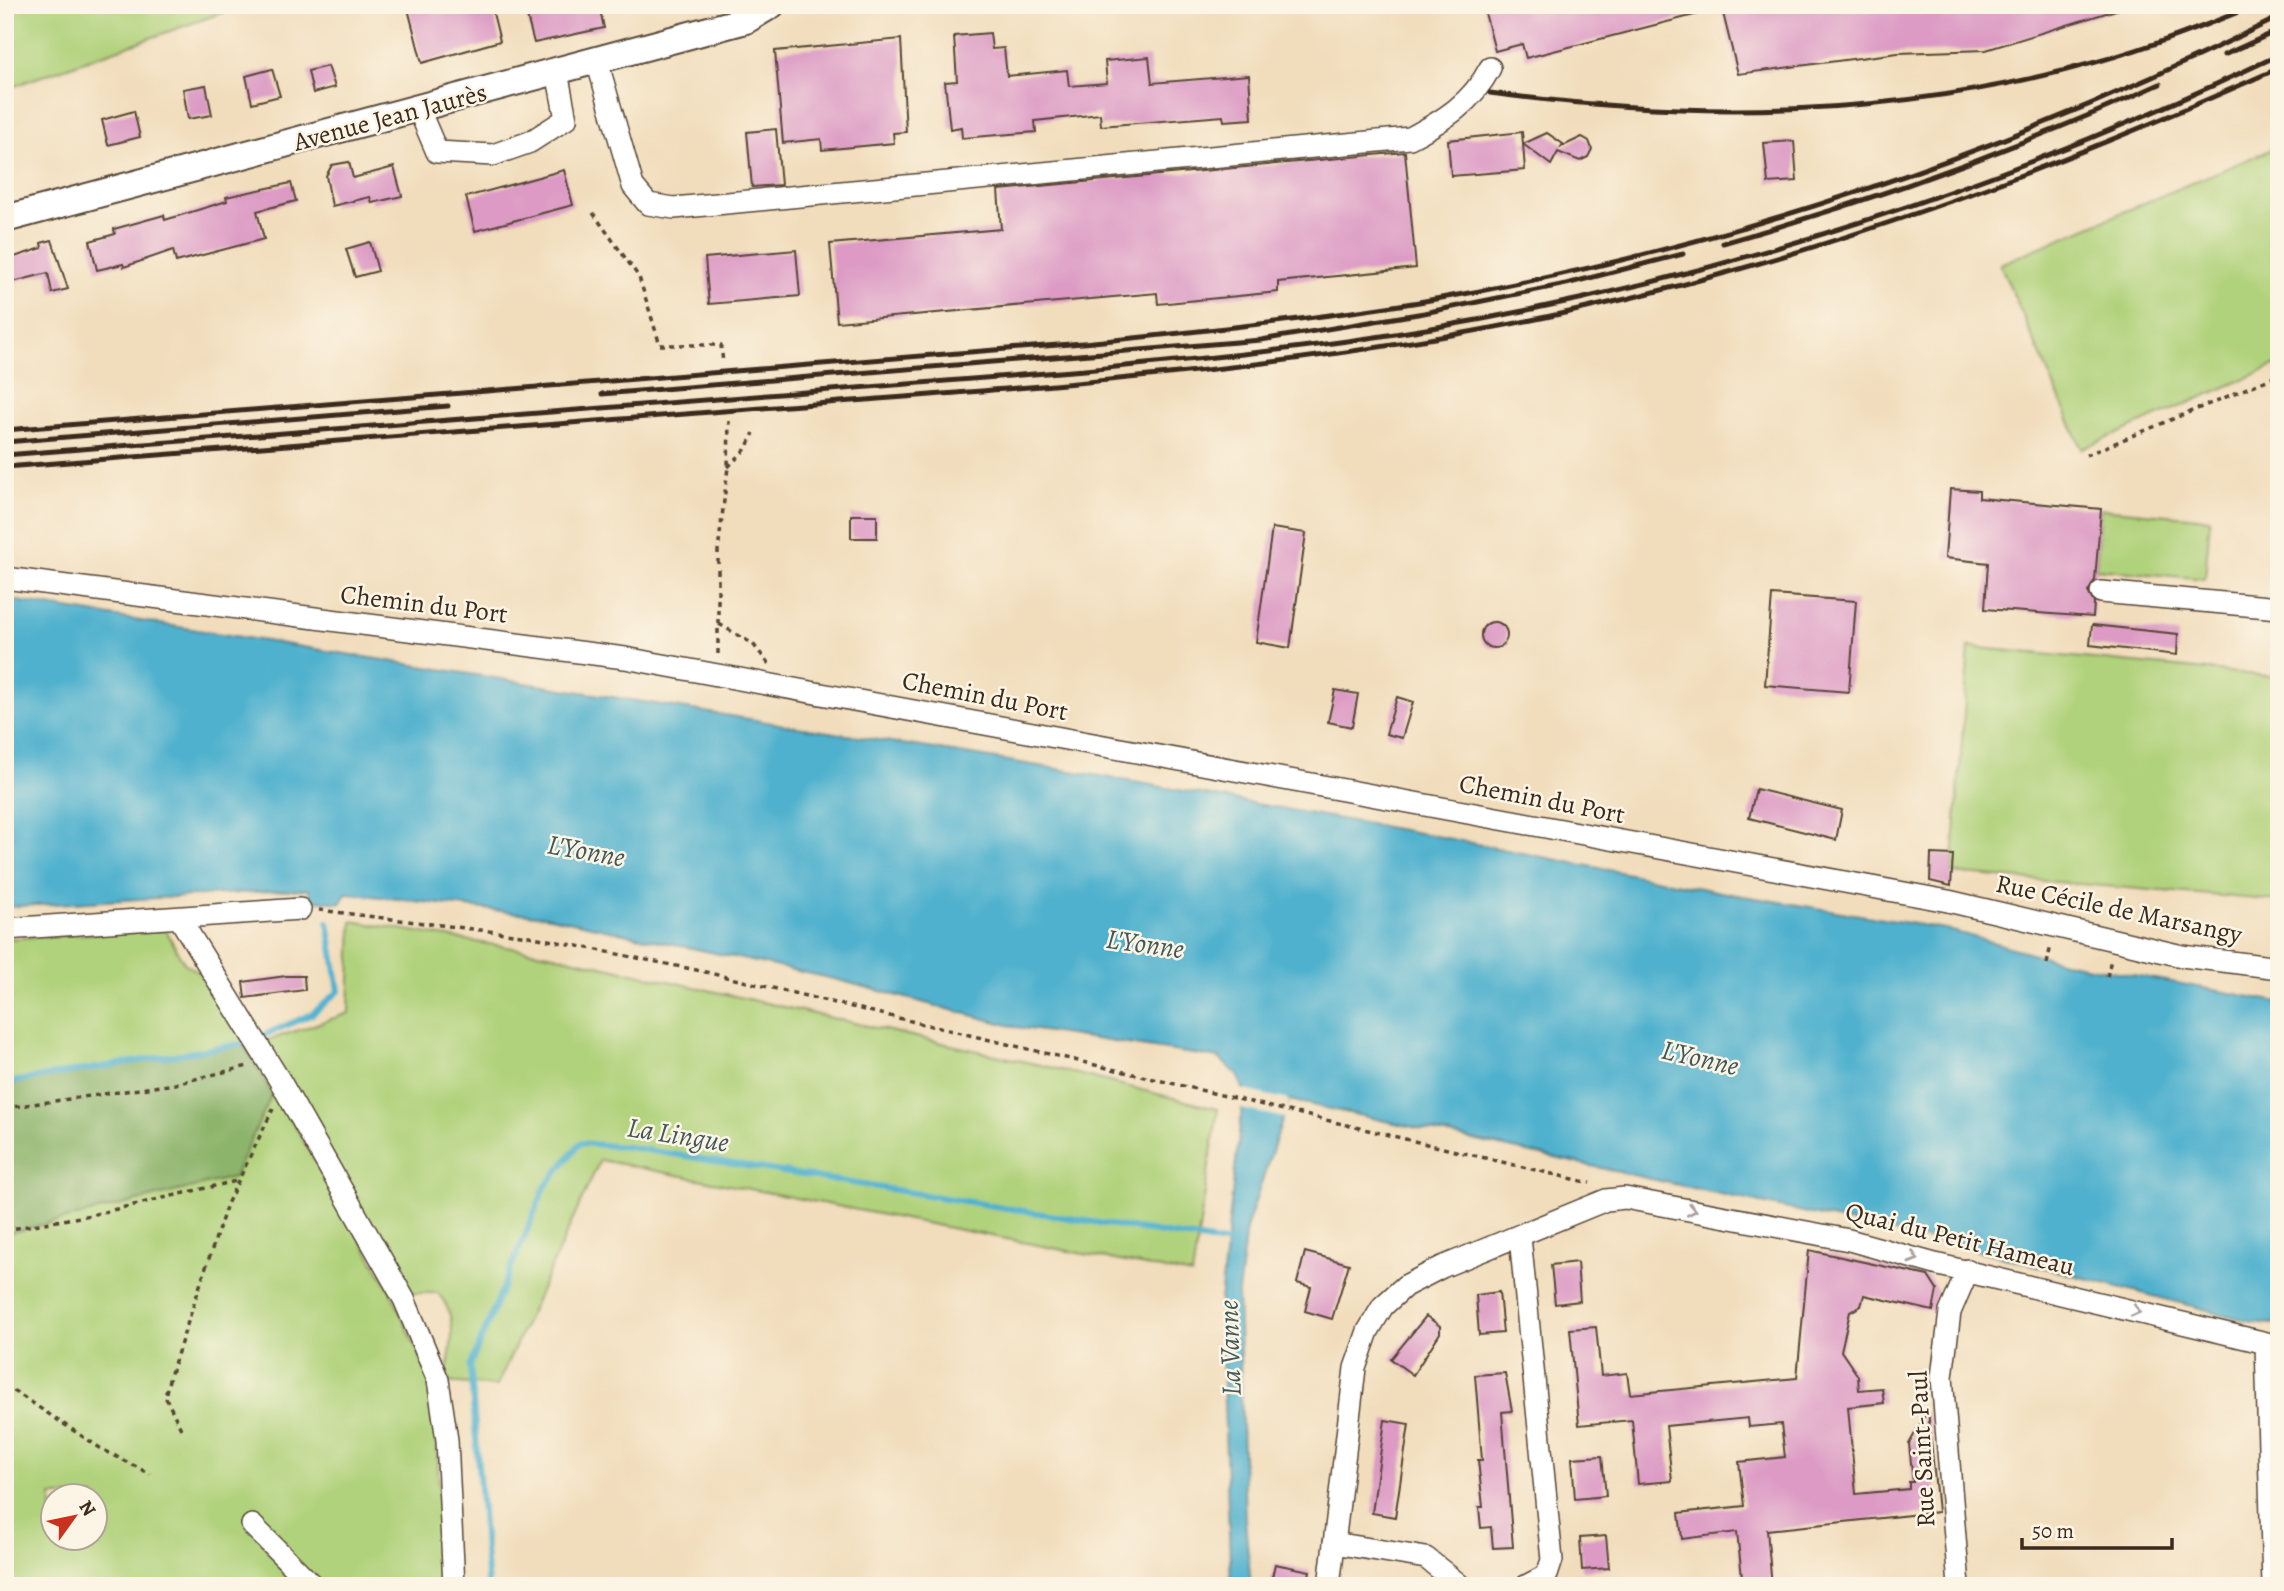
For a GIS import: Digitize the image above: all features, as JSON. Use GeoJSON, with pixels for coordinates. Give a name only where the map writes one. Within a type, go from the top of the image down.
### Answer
{"type":"FeatureCollection","features":[{"type":"Feature","properties":{"kind":"main road","name":"Avenue Jean Jaurès"},"geometry":{"type":"LineString","coordinates":[[5,219],[419,110],[746,20],[772,5]]}},
{"type":"Feature","properties":{"kind":"street"},"geometry":{"type":"LineString","coordinates":[[597,61],[633,186],[648,204],[674,208],[1410,138],[1439,123],[1467,102],[1490,68]]}},
{"type":"Feature","properties":{"kind":"street"},"geometry":{"type":"LineString","coordinates":[[419,110],[437,152],[493,155],[530,142],[566,120],[557,72]]}},
{"type":"Feature","properties":{"kind":"street","name":"Chemin du Port"},"geometry":{"type":"LineString","coordinates":[[5,579],[625,658],[1948,901]]}},
{"type":"Feature","properties":{"kind":"street"},"geometry":{"type":"LineString","coordinates":[[2101,592],[2279,608]]}},
{"type":"Feature","properties":{"kind":"street","name":"Rue Cécile de Marsangy"},"geometry":{"type":"LineString","coordinates":[[1948,901],[2182,956],[2279,968]]}},
{"type":"Feature","properties":{"kind":"street"},"geometry":{"type":"LineString","coordinates":[[5,929],[308,910]]}},
{"type":"Feature","properties":{"kind":"street"},"geometry":{"type":"LineString","coordinates":[[180,919],[283,1087],[404,1299],[438,1380],[447,1440],[454,1586]]}},
{"type":"Feature","properties":{"kind":"street","name":"Quai du Petit Hameau"},"geometry":{"type":"LineString","coordinates":[[1520,1237],[1606,1200],[1625,1198],[1849,1240],[2273,1345]]}},
{"type":"Feature","properties":{"kind":"street"},"geometry":{"type":"LineString","coordinates":[[1329,1586],[1355,1368],[1368,1331],[1383,1306],[1405,1286],[1442,1267],[1520,1237],[1552,1560],[1546,1575],[1526,1586]]}},
{"type":"Feature","properties":{"kind":"street","name":"Rue Saint-Paul"},"geometry":{"type":"LineString","coordinates":[[1959,1586],[1942,1377],[1950,1312],[1968,1270]]}},
{"type":"Feature","properties":{"kind":"street"},"geometry":{"type":"LineString","coordinates":[[2273,1345],[2273,1586]]}},
{"type":"Feature","properties":{"kind":"street"},"geometry":{"type":"LineString","coordinates":[[251,1525],[313,1586]]}},
{"type":"Feature","properties":{"kind":"street"},"geometry":{"type":"LineString","coordinates":[[1334,1543],[1426,1559],[1461,1586]]}},
{"type":"Feature","properties":{"kind":"path"},"geometry":{"type":"LineString","coordinates":[[593,213],[639,277],[660,345],[721,345],[723,363]]}},
{"type":"Feature","properties":{"kind":"path"},"geometry":{"type":"LineString","coordinates":[[2086,456],[2279,375]]}},
{"type":"Feature","properties":{"kind":"path"},"geometry":{"type":"LineString","coordinates":[[718,674],[718,551],[728,467],[729,421]]}},
{"type":"Feature","properties":{"kind":"path"},"geometry":{"type":"LineString","coordinates":[[728,467],[745,450],[754,433]]}},
{"type":"Feature","properties":{"kind":"path"},"geometry":{"type":"LineString","coordinates":[[719,624],[753,644],[776,674],[774,684]]}},
{"type":"Feature","properties":{"kind":"path"},"geometry":{"type":"LineString","coordinates":[[308,910],[354,913],[529,936],[688,969],[1586,1182]]}},
{"type":"Feature","properties":{"kind":"path"},"geometry":{"type":"LineString","coordinates":[[5,1108],[175,1084],[267,1062]]}},
{"type":"Feature","properties":{"kind":"path"},"geometry":{"type":"LineString","coordinates":[[181,1429],[165,1396],[237,1181],[283,1087]]}},
{"type":"Feature","properties":{"kind":"path"},"geometry":{"type":"LineString","coordinates":[[5,1230],[91,1215],[237,1181]]}},
{"type":"Feature","properties":{"kind":"path"},"geometry":{"type":"LineString","coordinates":[[5,1385],[100,1448],[150,1474]]}},
{"type":"Feature","properties":{"kind":"green space"},"geometry":{"type":"Polygon","coordinates":[[[5,5],[228,5],[230,10],[5,89],[5,5]]]}},
{"type":"Feature","properties":{"kind":"green space"},"geometry":{"type":"Polygon","coordinates":[[[2279,146],[2279,364],[2082,449],[2000,264],[2279,146]]]}},
{"type":"Feature","properties":{"kind":"green space"},"geometry":{"type":"Polygon","coordinates":[[[2101,509],[2210,519],[2205,579],[2096,569],[2101,509]]]}},
{"type":"Feature","properties":{"kind":"green space"},"geometry":{"type":"Polygon","coordinates":[[[1969,647],[2279,677],[2279,901],[1952,873],[1969,647]]]}},
{"type":"Feature","properties":{"kind":"green space"},"geometry":{"type":"Polygon","coordinates":[[[352,921],[549,954],[1053,1068],[1218,1109],[1192,1275],[600,1160],[497,1386],[445,1382],[452,1324],[445,1303],[438,1293],[414,1293],[400,1284],[260,1043],[349,1013],[352,921]]]}},
{"type":"Feature","properties":{"kind":"green space"},"geometry":{"type":"Polygon","coordinates":[[[165,929],[184,963],[202,974],[248,1045],[390,1290],[433,1385],[445,1586],[5,1586],[5,1234],[234,1177],[244,1045],[5,1085],[5,939],[165,929]]]}},
{"type":"Feature","properties":{"kind":"green space"},"geometry":{"type":"Polygon","coordinates":[[[244,1045],[272,1094],[234,1177],[5,1234],[5,1085],[244,1045]]]}},
{"type":"Feature","properties":{"kind":"water"},"geometry":{"type":"Polygon","coordinates":[[[5,599],[1089,774],[1436,836],[1731,894],[1945,929],[2063,962],[2279,1002],[2279,1325],[2253,1322],[1981,1251],[1289,1100],[1246,1229],[1238,1293],[1245,1520],[1251,1586],[1231,1586],[1220,1300],[1244,1090],[1238,1076],[1219,1058],[1016,1027],[838,980],[545,916],[346,893],[341,903],[313,900],[308,889],[5,907],[5,599]]]}},
{"type":"Feature","properties":{"kind":"pier"},"geometry":{"type":"Polygon","coordinates":[[[1240,1089],[1289,1100],[1285,1118],[1237,1108],[1240,1089]]]}},
{"type":"Feature","properties":{"kind":"building"},"geometry":{"type":"Polygon","coordinates":[[[407,5],[491,5],[500,41],[422,63],[407,5]]]}},
{"type":"Feature","properties":{"kind":"building"},"geometry":{"type":"Polygon","coordinates":[[[524,5],[599,5],[604,28],[534,43],[524,5]]]}},
{"type":"Feature","properties":{"kind":"building"},"geometry":{"type":"Polygon","coordinates":[[[1483,5],[1709,5],[1710,11],[1526,58],[1522,44],[1495,51],[1483,5]]]}},
{"type":"Feature","properties":{"kind":"building"},"geometry":{"type":"Polygon","coordinates":[[[1721,5],[2118,5],[2119,9],[1986,50],[1898,53],[1738,74],[1721,5]]]}},
{"type":"Feature","properties":{"kind":"building"},"geometry":{"type":"Polygon","coordinates":[[[990,33],[992,49],[1004,48],[1007,76],[1067,70],[1069,86],[1107,83],[1105,61],[1149,57],[1152,83],[1249,75],[1252,119],[1224,121],[1223,116],[1101,126],[1100,114],[1035,121],[1036,132],[962,138],[961,127],[950,129],[945,82],[957,81],[954,36],[990,33]]]}},
{"type":"Feature","properties":{"kind":"building"},"geometry":{"type":"Polygon","coordinates":[[[901,39],[906,132],[893,133],[894,143],[822,150],[821,139],[783,143],[775,51],[901,39]]]}},
{"type":"Feature","properties":{"kind":"building"},"geometry":{"type":"Polygon","coordinates":[[[328,66],[335,87],[313,93],[308,71],[328,66]]]}},
{"type":"Feature","properties":{"kind":"building"},"geometry":{"type":"Polygon","coordinates":[[[272,69],[280,96],[252,103],[246,76],[272,69]]]}},
{"type":"Feature","properties":{"kind":"building"},"geometry":{"type":"Polygon","coordinates":[[[206,85],[212,115],[188,119],[183,89],[206,85]]]}},
{"type":"Feature","properties":{"kind":"building"},"geometry":{"type":"Polygon","coordinates":[[[134,111],[140,137],[108,145],[102,120],[134,111]]]}},
{"type":"Feature","properties":{"kind":"building"},"geometry":{"type":"Polygon","coordinates":[[[776,129],[781,185],[752,187],[747,132],[776,129]]]}},
{"type":"Feature","properties":{"kind":"building"},"geometry":{"type":"Polygon","coordinates":[[[1522,132],[1525,170],[1451,176],[1448,140],[1522,132]]]}},
{"type":"Feature","properties":{"kind":"building"},"geometry":{"type":"Polygon","coordinates":[[[1547,133],[1563,144],[1561,147],[1582,137],[1589,141],[1592,149],[1588,157],[1580,161],[1558,152],[1551,165],[1523,144],[1547,133]]]}},
{"type":"Feature","properties":{"kind":"building"},"geometry":{"type":"Polygon","coordinates":[[[1794,141],[1797,181],[1768,183],[1764,143],[1794,141]]]}},
{"type":"Feature","properties":{"kind":"building"},"geometry":{"type":"Polygon","coordinates":[[[1405,152],[1416,268],[1278,282],[1278,292],[1158,304],[1157,293],[837,322],[830,244],[1001,229],[998,190],[1405,152]]]}},
{"type":"Feature","properties":{"kind":"building"},"geometry":{"type":"Polygon","coordinates":[[[349,162],[353,178],[394,167],[402,196],[372,203],[370,197],[332,206],[326,176],[332,165],[349,162]]]}},
{"type":"Feature","properties":{"kind":"building"},"geometry":{"type":"Polygon","coordinates":[[[564,170],[573,205],[475,231],[466,197],[564,170]]]}},
{"type":"Feature","properties":{"kind":"building"},"geometry":{"type":"Polygon","coordinates":[[[291,183],[296,201],[257,211],[264,239],[176,262],[173,250],[124,267],[123,264],[97,270],[90,241],[115,234],[114,229],[164,215],[165,220],[227,201],[226,197],[291,183]]]}},
{"type":"Feature","properties":{"kind":"building"},"geometry":{"type":"Polygon","coordinates":[[[52,240],[68,289],[52,293],[48,273],[5,284],[5,260],[42,248],[41,243],[52,240]]]}},
{"type":"Feature","properties":{"kind":"building"},"geometry":{"type":"Polygon","coordinates":[[[370,242],[378,271],[355,277],[346,249],[370,242]]]}},
{"type":"Feature","properties":{"kind":"building"},"geometry":{"type":"Polygon","coordinates":[[[796,250],[800,296],[709,304],[705,258],[796,250]]]}},
{"type":"Feature","properties":{"kind":"building"},"geometry":{"type":"Polygon","coordinates":[[[1950,489],[1979,491],[1979,498],[2101,509],[2095,580],[2088,592],[2094,603],[2093,617],[1985,609],[1988,563],[1945,558],[1950,489]]]}},
{"type":"Feature","properties":{"kind":"building"},"geometry":{"type":"Polygon","coordinates":[[[851,515],[877,515],[877,538],[851,538],[851,515]]]}},
{"type":"Feature","properties":{"kind":"building"},"geometry":{"type":"Polygon","coordinates":[[[1272,528],[1306,533],[1290,648],[1256,642],[1272,528]]]}},
{"type":"Feature","properties":{"kind":"building"},"geometry":{"type":"Polygon","coordinates":[[[1772,595],[1856,601],[1849,692],[1765,685],[1772,595]]]}},
{"type":"Feature","properties":{"kind":"building"},"geometry":{"type":"Polygon","coordinates":[[[1494,622],[1503,626],[1507,635],[1503,644],[1494,648],[1485,644],[1481,635],[1485,626],[1494,622]]]}},
{"type":"Feature","properties":{"kind":"building"},"geometry":{"type":"Polygon","coordinates":[[[2092,625],[2178,634],[2177,655],[2090,645],[2092,625]]]}},
{"type":"Feature","properties":{"kind":"building"},"geometry":{"type":"Polygon","coordinates":[[[1335,690],[1358,694],[1352,727],[1328,722],[1335,690]]]}},
{"type":"Feature","properties":{"kind":"building"},"geometry":{"type":"Polygon","coordinates":[[[1397,697],[1413,702],[1402,738],[1386,734],[1397,697]]]}},
{"type":"Feature","properties":{"kind":"building"},"geometry":{"type":"Polygon","coordinates":[[[1756,789],[1842,810],[1836,840],[1749,818],[1756,789]]]}},
{"type":"Feature","properties":{"kind":"building"},"geometry":{"type":"Polygon","coordinates":[[[1931,854],[1953,855],[1951,886],[1930,881],[1931,854]]]}},
{"type":"Feature","properties":{"kind":"building"},"geometry":{"type":"Polygon","coordinates":[[[304,976],[305,990],[245,998],[243,982],[304,976]]]}},
{"type":"Feature","properties":{"kind":"building"},"geometry":{"type":"Polygon","coordinates":[[[1809,1250],[1928,1276],[1937,1290],[1933,1311],[1864,1295],[1861,1306],[1850,1312],[1841,1351],[1858,1376],[1859,1390],[1882,1388],[1884,1403],[1848,1407],[1856,1494],[1909,1489],[1909,1482],[1913,1482],[1909,1444],[1928,1410],[1938,1512],[1767,1530],[1772,1586],[1743,1586],[1737,1532],[1682,1539],[1679,1513],[1744,1506],[1739,1462],[1785,1457],[1781,1424],[1749,1427],[1748,1418],[1666,1426],[1672,1481],[1638,1484],[1632,1420],[1579,1425],[1570,1329],[1596,1327],[1601,1376],[1627,1373],[1630,1394],[1797,1378],[1809,1250]]]}},
{"type":"Feature","properties":{"kind":"building"},"geometry":{"type":"Polygon","coordinates":[[[1305,1252],[1349,1264],[1332,1319],[1305,1311],[1311,1287],[1297,1283],[1305,1252]]]}},
{"type":"Feature","properties":{"kind":"building"},"geometry":{"type":"Polygon","coordinates":[[[1577,1262],[1580,1301],[1555,1304],[1551,1265],[1577,1262]]]}},
{"type":"Feature","properties":{"kind":"building"},"geometry":{"type":"Polygon","coordinates":[[[1499,1292],[1503,1333],[1479,1335],[1476,1295],[1499,1292]]]}},
{"type":"Feature","properties":{"kind":"building"},"geometry":{"type":"Polygon","coordinates":[[[1426,1316],[1440,1326],[1440,1333],[1413,1375],[1391,1359],[1426,1316]]]}},
{"type":"Feature","properties":{"kind":"building"},"geometry":{"type":"Polygon","coordinates":[[[1505,1373],[1512,1411],[1502,1412],[1513,1547],[1493,1548],[1491,1527],[1481,1528],[1479,1507],[1483,1507],[1478,1460],[1482,1460],[1475,1375],[1505,1373]]]}},
{"type":"Feature","properties":{"kind":"building"},"geometry":{"type":"Polygon","coordinates":[[[1385,1420],[1409,1424],[1395,1517],[1372,1513],[1385,1420]]]}},
{"type":"Feature","properties":{"kind":"building"},"geometry":{"type":"Polygon","coordinates":[[[1602,1456],[1606,1496],[1575,1499],[1572,1458],[1602,1456]]]}},
{"type":"Feature","properties":{"kind":"building"},"geometry":{"type":"Polygon","coordinates":[[[1606,1536],[1609,1568],[1582,1570],[1580,1538],[1606,1536]]]}},
{"type":"Feature","properties":{"kind":"building"},"geometry":{"type":"Polygon","coordinates":[[[1275,1564],[1310,1571],[1307,1586],[1270,1586],[1275,1564]]]}},
{"type":"Feature","properties":{"kind":"waterway"},"geometry":{"type":"LineString","coordinates":[[260,1037],[312,1014],[339,991],[328,922]]}},
{"type":"Feature","properties":{"kind":"waterway"},"geometry":{"type":"LineString","coordinates":[[5,1083],[241,1044]]}},
{"type":"Feature","properties":{"kind":"waterway","name":"La Lingue"},"geometry":{"type":"LineString","coordinates":[[488,1586],[470,1366],[545,1187],[580,1143],[628,1147],[1230,1244]]}},
{"type":"Feature","properties":{"kind":"railway"},"geometry":{"type":"LineString","coordinates":[[1490,93],[1566,102],[1718,110],[1871,104],[2022,81],[2096,62],[2157,43],[2256,5]]}},
{"type":"Feature","properties":{"kind":"railway"},"geometry":{"type":"LineString","coordinates":[[5,430],[1083,343],[1251,325],[1419,302],[1530,281],[1641,255],[1859,191],[1967,153],[2072,111],[2177,66],[2279,17]]}},
{"type":"Feature","properties":{"kind":"railway"},"geometry":{"type":"LineString","coordinates":[[2224,55],[2279,30]]}},
{"type":"Feature","properties":{"kind":"railway"},"geometry":{"type":"LineString","coordinates":[[5,455],[1085,370],[1299,347],[1426,329],[1645,284],[1862,222],[2074,145],[2279,55]]}},
{"type":"Feature","properties":{"kind":"railway"},"geometry":{"type":"LineString","coordinates":[[5,467],[1068,384],[1271,362],[1474,331],[1665,289],[1844,237],[2020,175],[2193,106],[2279,68]]}},
{"type":"Feature","properties":{"kind":"railway"},"geometry":{"type":"LineString","coordinates":[[1723,243],[1944,172],[2053,130],[2160,84]]}},
{"type":"Feature","properties":{"kind":"railway"},"geometry":{"type":"LineString","coordinates":[[602,394],[1261,340],[1424,313],[1566,284],[1683,254]]}},
{"type":"Feature","properties":{"kind":"railway"},"geometry":{"type":"LineString","coordinates":[[5,442],[448,406]]}},
{"type":"Feature","properties":{"kind":"water label","name":"L'Yonne"},"geometry":{"type":"Point","coordinates":[586,851]}},
{"type":"Feature","properties":{"kind":"water label","name":"L'Yonne"},"geometry":{"type":"Point","coordinates":[1145,944]}},
{"type":"Feature","properties":{"kind":"water label","name":"L'Yonne"},"geometry":{"type":"Point","coordinates":[1700,1058]}},
{"type":"Feature","properties":{"kind":"water label","name":"La Vanne"},"geometry":{"type":"Point","coordinates":[1230,1348]}}]}
